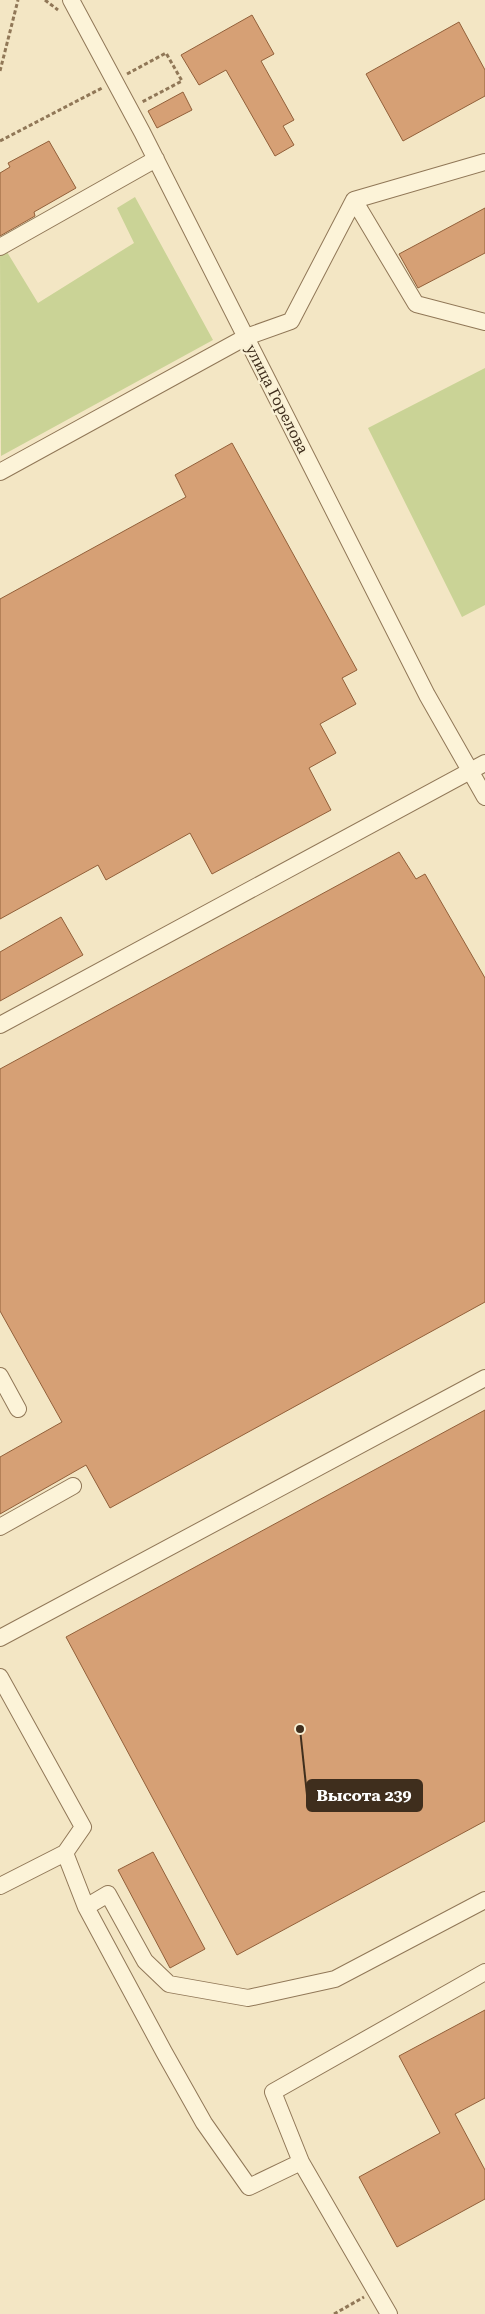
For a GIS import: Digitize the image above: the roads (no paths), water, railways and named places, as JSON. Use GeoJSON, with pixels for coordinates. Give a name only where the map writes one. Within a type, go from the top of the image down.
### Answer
{"type":"FeatureCollection","features":[{"type":"Feature","properties":{"kind":"street","name":"улица Горелова"},"geometry":{"type":"LineString","coordinates":[[71,0],[156,159],[427,694],[485,796]]}},
{"type":"Feature","properties":{"kind":"street"},"geometry":{"type":"LineString","coordinates":[[0,247],[156,159]]}},
{"type":"Feature","properties":{"kind":"street"},"geometry":{"type":"LineString","coordinates":[[1,470],[246,337],[292,321],[354,200],[485,162]]}},
{"type":"Feature","properties":{"kind":"street"},"geometry":{"type":"LineString","coordinates":[[354,200],[416,304],[485,322]]}},
{"type":"Feature","properties":{"kind":"street"},"geometry":{"type":"LineString","coordinates":[[0,1025],[485,763]]}},
{"type":"Feature","properties":{"kind":"street"},"geometry":{"type":"LineString","coordinates":[[0,1376],[18,1409]]}},
{"type":"Feature","properties":{"kind":"street"},"geometry":{"type":"LineString","coordinates":[[0,1638],[485,1378]]}},
{"type":"Feature","properties":{"kind":"street"},"geometry":{"type":"LineString","coordinates":[[0,1527],[73,1486]]}},
{"type":"Feature","properties":{"kind":"street"},"geometry":{"type":"LineString","coordinates":[[0,1677],[83,1827],[65,1853],[0,1886]]}},
{"type":"Feature","properties":{"kind":"street"},"geometry":{"type":"LineString","coordinates":[[65,1853],[86,1906],[204,2124],[249,2187],[301,2162]]}},
{"type":"Feature","properties":{"kind":"street"},"geometry":{"type":"LineString","coordinates":[[86,1906],[108,1894],[145,1961],[169,1984],[248,1998],[335,1979],[485,1900]]}},
{"type":"Feature","properties":{"kind":"street"},"geometry":{"type":"LineString","coordinates":[[389,2314],[301,2162],[273,2092],[485,1972]]}},
{"type":"Feature","properties":{"kind":"place","name":"Высота 239"},"geometry":{"type":"Point","coordinates":[300,1729]}}]}
